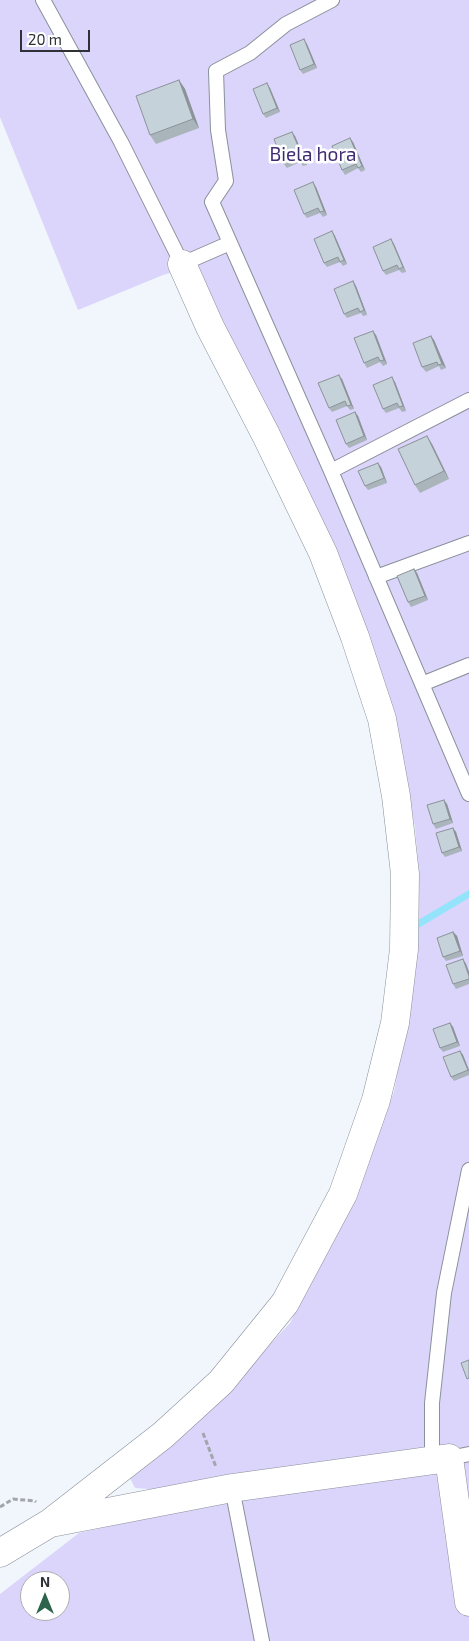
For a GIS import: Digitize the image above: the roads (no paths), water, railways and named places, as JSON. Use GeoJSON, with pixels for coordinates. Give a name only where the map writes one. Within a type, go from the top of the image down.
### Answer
{"type":"FeatureCollection","features":[{"type":"Feature","properties":{"kind":"street"},"geometry":{"type":"LineString","coordinates":[[0,1553],[50,1523],[164,1435],[221,1382],[285,1303],[343,1194],[376,1100],[395,1023],[404,949],[405,874],[396,796],[382,719],[355,637],[324,553],[266,434],[210,327],[182,264]]}},
{"type":"Feature","properties":{"kind":"street"},"geometry":{"type":"LineString","coordinates":[[50,1523],[232,1488],[450,1457],[469,1602]]}},
{"type":"Feature","properties":{"kind":"lane"},"geometry":{"type":"LineString","coordinates":[[43,0],[121,142],[182,264],[230,243]]}},
{"type":"Feature","properties":{"kind":"lane"},"geometry":{"type":"LineString","coordinates":[[332,0],[286,24],[250,53],[216,71],[218,130],[226,181],[212,202],[331,471],[468,789]]}},
{"type":"Feature","properties":{"kind":"lane"},"geometry":{"type":"LineString","coordinates":[[331,471],[469,400]]}},
{"type":"Feature","properties":{"kind":"lane"},"geometry":{"type":"LineString","coordinates":[[376,577],[469,543]]}},
{"type":"Feature","properties":{"kind":"lane"},"geometry":{"type":"LineString","coordinates":[[422,684],[469,665]]}},
{"type":"Feature","properties":{"kind":"lane"},"geometry":{"type":"LineString","coordinates":[[450,1457],[432,1403],[444,1293],[469,1170]]}},
{"type":"Feature","properties":{"kind":"lane"},"geometry":{"type":"LineString","coordinates":[[232,1488],[262,1641]]}},
{"type":"Feature","properties":{"kind":"waterway"},"geometry":{"type":"LineString","coordinates":[[415,926],[469,894]]}},
{"type":"Feature","properties":{"kind":"park label","name":"Biela hora"},"geometry":{"type":"Point","coordinates":[313,155]}}]}
